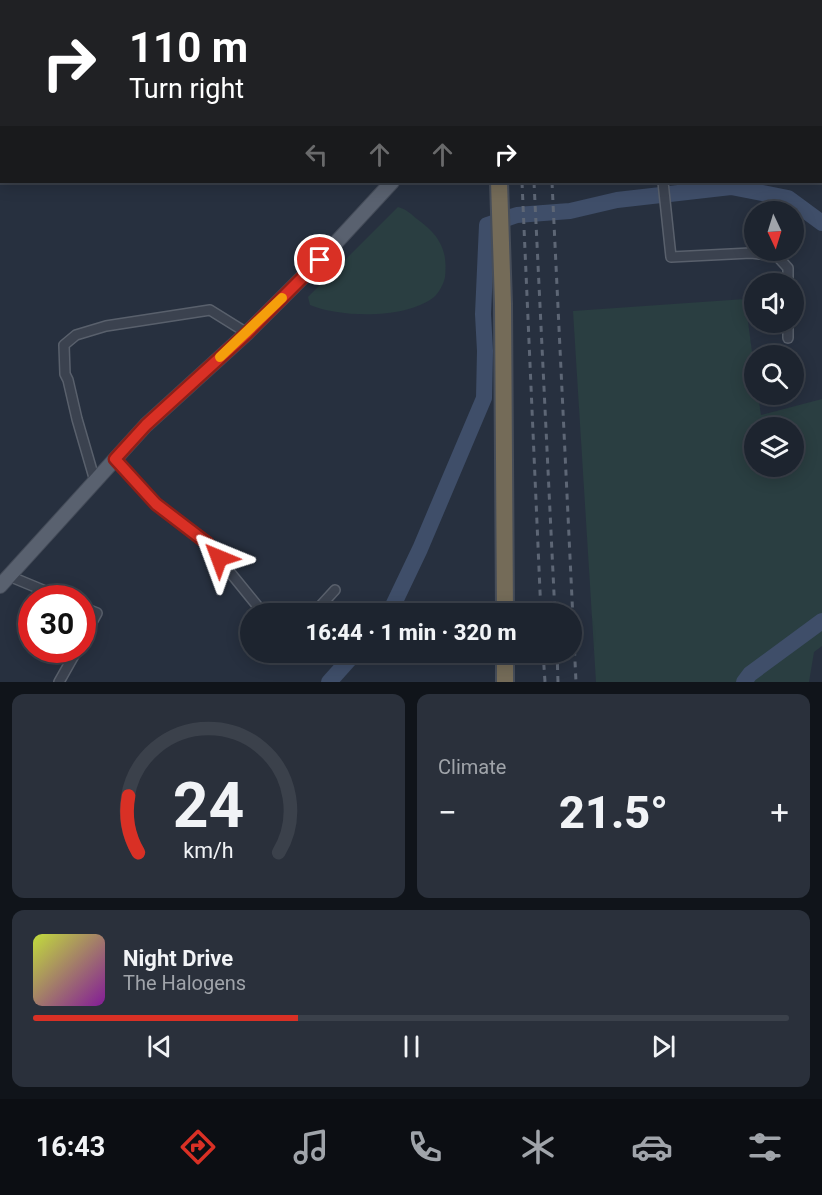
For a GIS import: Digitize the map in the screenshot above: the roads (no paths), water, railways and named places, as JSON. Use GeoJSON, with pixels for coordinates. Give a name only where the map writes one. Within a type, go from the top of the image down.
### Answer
{"type":"FeatureCollection","features":[{"type":"Feature","properties":{"kind":"highway"},"geometry":{"type":"LineString","coordinates":[[500,185],[505,603]]}},
{"type":"Feature","properties":{"kind":"highway"},"geometry":{"type":"LineString","coordinates":[[505,663],[506,682]]}},
{"type":"Feature","properties":{"kind":"main road"},"geometry":{"type":"LineString","coordinates":[[4,581],[146,425],[247,333],[340,239],[391,183]]}},
{"type":"Feature","properties":{"kind":"street"},"geometry":{"type":"LineString","coordinates":[[663,183],[671,257],[751,253],[777,256],[788,268],[788,273]]}},
{"type":"Feature","properties":{"kind":"street"},"geometry":{"type":"LineString","coordinates":[[95,481],[65,374],[64,345],[76,334],[106,326],[210,310],[247,333]]}},
{"type":"Feature","properties":{"kind":"street"},"geometry":{"type":"LineString","coordinates":[[788,333],[788,339]]}},
{"type":"Feature","properties":{"kind":"street"},"geometry":{"type":"LineString","coordinates":[[115,459],[156,504],[207,543],[255,603]]}},
{"type":"Feature","properties":{"kind":"street"},"geometry":{"type":"LineString","coordinates":[[323,603],[335,590]]}},
{"type":"Feature","properties":{"kind":"street"},"geometry":{"type":"LineString","coordinates":[[59,682],[70,663]]}},
{"type":"Feature","properties":{"kind":"waterway"},"geometry":{"type":"LineString","coordinates":[[394,603],[420,549],[484,398],[483,314],[487,225],[517,215],[570,211],[617,200],[731,187],[788,198],[822,223]]}},
{"type":"Feature","properties":{"kind":"waterway"},"geometry":{"type":"LineString","coordinates":[[744,682],[750,674],[822,621]]}},
{"type":"Feature","properties":{"kind":"waterway"},"geometry":{"type":"LineString","coordinates":[[329,682],[346,663]]}},
{"type":"Feature","properties":{"kind":"railway"},"geometry":{"type":"LineString","coordinates":[[522,183],[541,603]]}},
{"type":"Feature","properties":{"kind":"railway"},"geometry":{"type":"LineString","coordinates":[[534,183],[554,603]]}},
{"type":"Feature","properties":{"kind":"railway"},"geometry":{"type":"LineString","coordinates":[[552,183],[576,682]]}},
{"type":"Feature","properties":{"kind":"railway"},"geometry":{"type":"LineString","coordinates":[[544,663],[545,682]]}},
{"type":"Feature","properties":{"kind":"railway"},"geometry":{"type":"LineString","coordinates":[[557,663],[558,682]]}}]}
